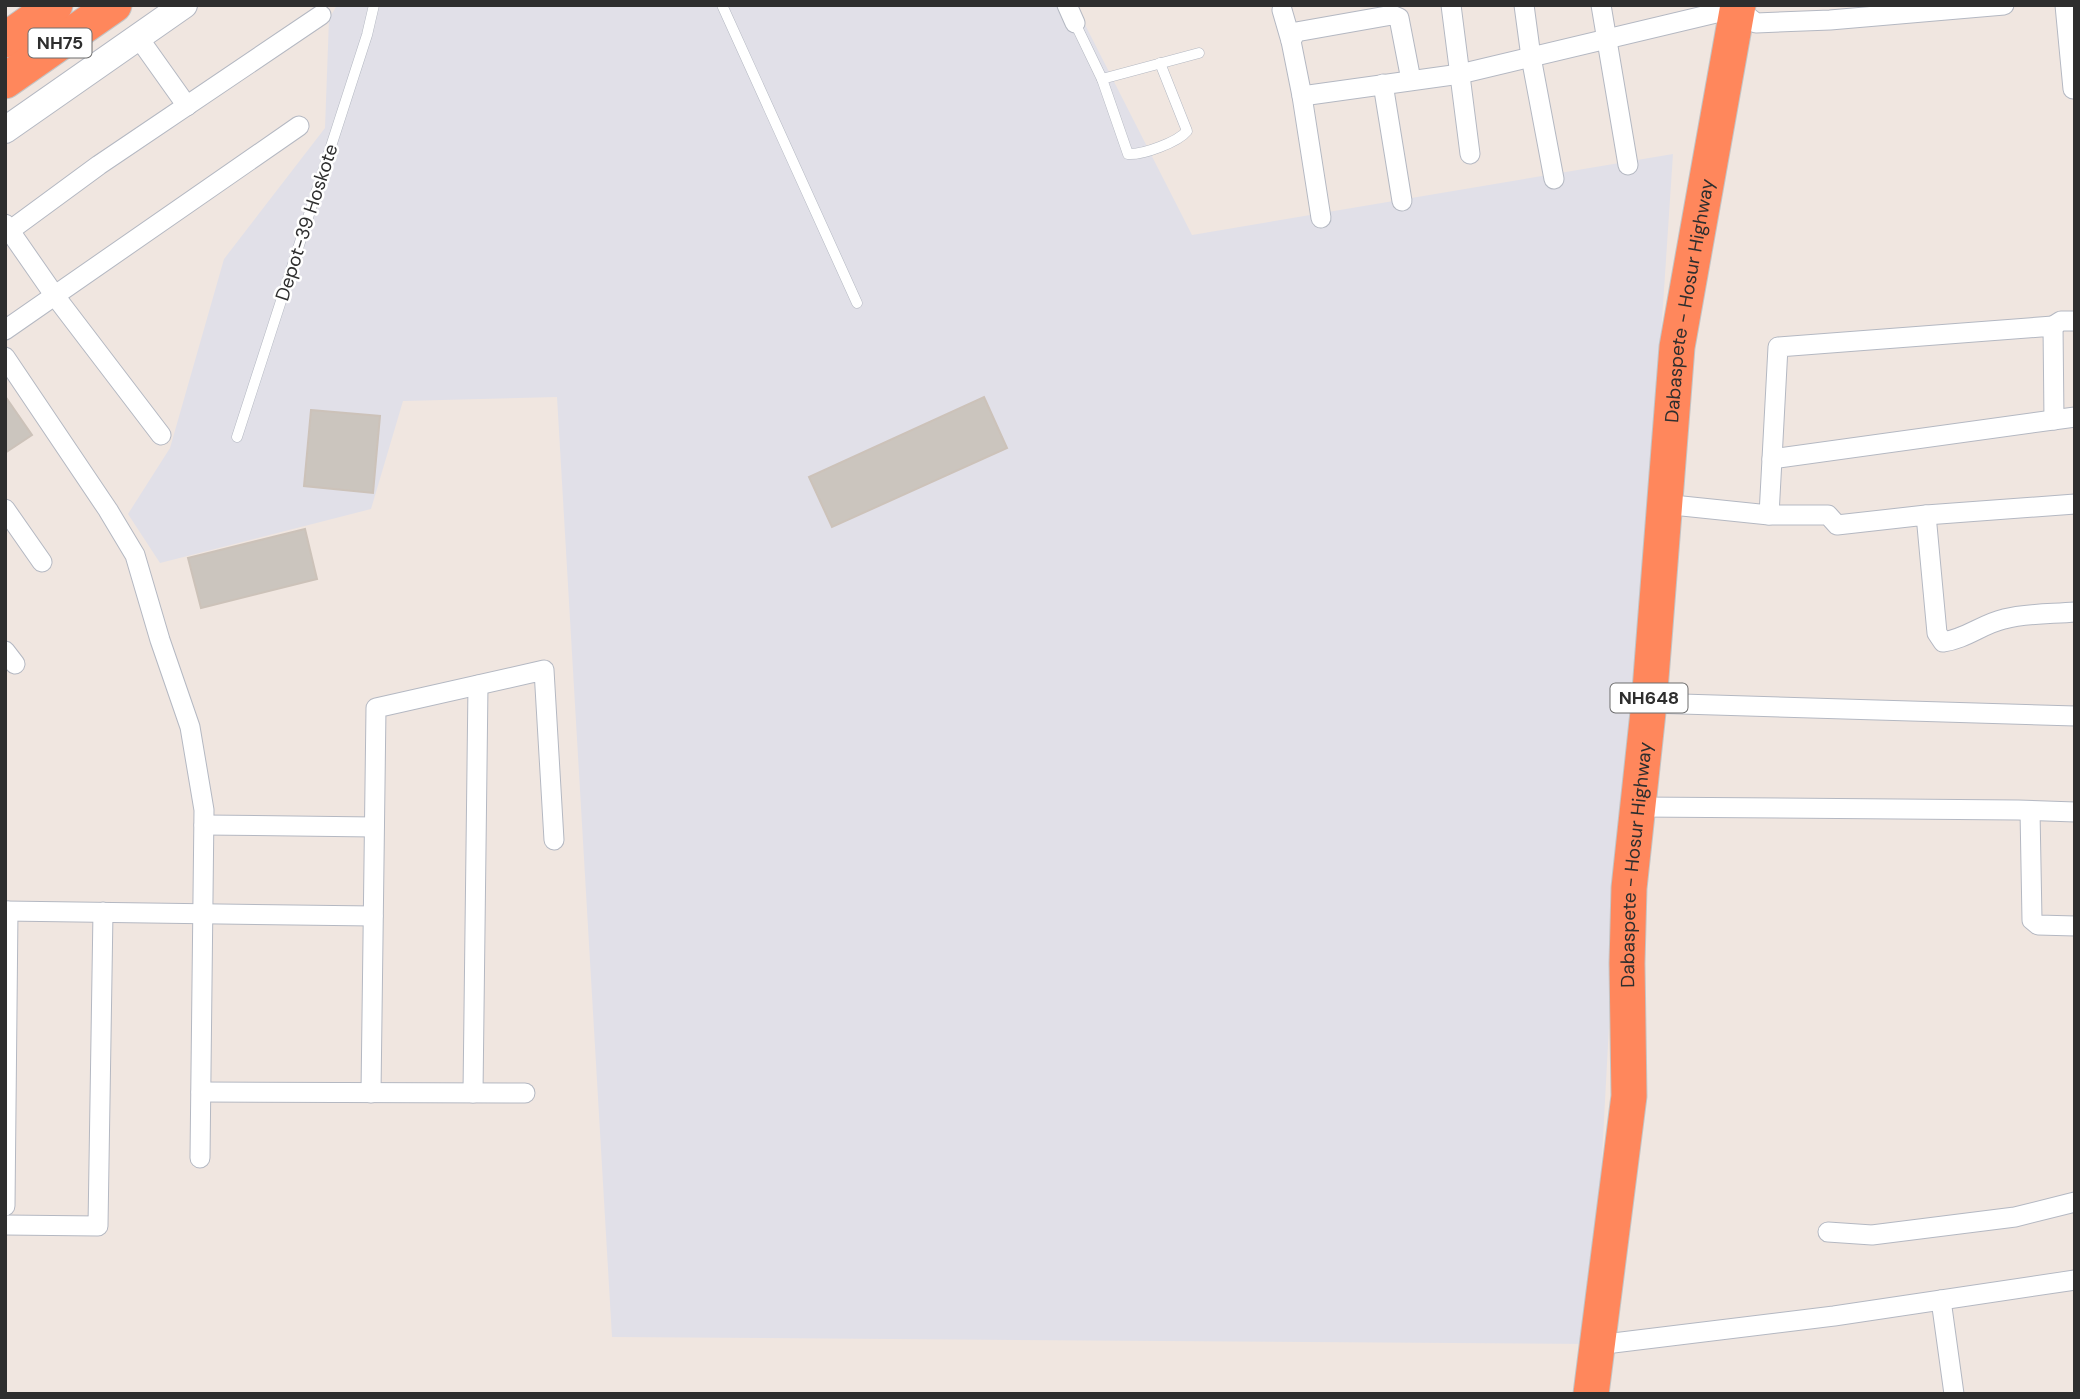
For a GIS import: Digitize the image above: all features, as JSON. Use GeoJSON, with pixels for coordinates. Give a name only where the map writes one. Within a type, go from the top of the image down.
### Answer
{"type":"FeatureCollection","features":[{"type":"Feature","properties":{"kind":"highway","name":"NH75"},"geometry":{"type":"LineString","coordinates":[[5,40],[55,5]]}},
{"type":"Feature","properties":{"kind":"highway","name":"NH75"},"geometry":{"type":"LineString","coordinates":[[5,80],[114,5]]}},
{"type":"Feature","properties":{"kind":"highway","name":"Dabaspete - Hosur Highway"},"geometry":{"type":"LineString","coordinates":[[1591,1394],[1629,1096],[1629,888],[1649,703],[1676,347],[1737,7]]}},
{"type":"Feature","properties":{"kind":"street"},"geometry":{"type":"LineString","coordinates":[[5,130],[184,5]]}},
{"type":"Feature","properties":{"kind":"street"},"geometry":{"type":"LineString","coordinates":[[1451,5],[1470,154]]}},
{"type":"Feature","properties":{"kind":"street"},"geometry":{"type":"LineString","coordinates":[[1524,5],[1554,179]]}},
{"type":"Feature","properties":{"kind":"street"},"geometry":{"type":"LineString","coordinates":[[1601,5],[1628,164]]}},
{"type":"Feature","properties":{"kind":"street"},"geometry":{"type":"LineString","coordinates":[[1302,96],[1460,74],[1737,7],[1756,23],[1830,20],[2004,5]]}},
{"type":"Feature","properties":{"kind":"street"},"geometry":{"type":"LineString","coordinates":[[2065,5],[2075,89]]}},
{"type":"Feature","properties":{"kind":"street"},"geometry":{"type":"LineString","coordinates":[[1282,10],[1302,96],[1321,218]]}},
{"type":"Feature","properties":{"kind":"street"},"geometry":{"type":"LineString","coordinates":[[161,435],[7,230],[321,15]]}},
{"type":"Feature","properties":{"kind":"street"},"geometry":{"type":"LineString","coordinates":[[1291,41],[1296,32],[1392,15],[1399,18],[1411,80]]}},
{"type":"Feature","properties":{"kind":"street"},"geometry":{"type":"LineString","coordinates":[[138,37],[187,106]]}},
{"type":"Feature","properties":{"kind":"street"},"geometry":{"type":"LineString","coordinates":[[1383,85],[1402,201]]}},
{"type":"Feature","properties":{"kind":"street"},"geometry":{"type":"LineString","coordinates":[[5,330],[299,126]]}},
{"type":"Feature","properties":{"kind":"street"},"geometry":{"type":"LineString","coordinates":[[1769,515],[1778,346],[2053,326],[2060,321],[2075,321]]}},
{"type":"Feature","properties":{"kind":"street"},"geometry":{"type":"LineString","coordinates":[[2053,326],[2054,420]]}},
{"type":"Feature","properties":{"kind":"street"},"geometry":{"type":"LineString","coordinates":[[5,357],[108,510],[135,555],[190,727],[204,810],[200,1158]]}},
{"type":"Feature","properties":{"kind":"street"},"geometry":{"type":"LineString","coordinates":[[1772,459],[2075,417]]}},
{"type":"Feature","properties":{"kind":"street"},"geometry":{"type":"LineString","coordinates":[[1663,504],[1769,515],[1828,515],[1837,525],[1926,515],[2075,504]]}},
{"type":"Feature","properties":{"kind":"street"},"geometry":{"type":"LineString","coordinates":[[5,509],[42,562]]}},
{"type":"Feature","properties":{"kind":"street"},"geometry":{"type":"LineString","coordinates":[[1926,515],[1937,632],[1943,642],[1958,640],[2003,619],[2075,612]]}},
{"type":"Feature","properties":{"kind":"street"},"geometry":{"type":"LineString","coordinates":[[371,1093],[376,708],[544,670],[554,840]]}},
{"type":"Feature","properties":{"kind":"street"},"geometry":{"type":"LineString","coordinates":[[473,1093],[478,685]]}},
{"type":"Feature","properties":{"kind":"street"},"geometry":{"type":"LineString","coordinates":[[1649,703],[2075,716]]}},
{"type":"Feature","properties":{"kind":"street"},"geometry":{"type":"LineString","coordinates":[[1638,807],[2075,812]]}},
{"type":"Feature","properties":{"kind":"street"},"geometry":{"type":"LineString","coordinates":[[2031,811],[2032,920],[2038,925],[2075,926]]}},
{"type":"Feature","properties":{"kind":"street"},"geometry":{"type":"LineString","coordinates":[[204,825],[374,827]]}},
{"type":"Feature","properties":{"kind":"street"},"geometry":{"type":"LineString","coordinates":[[5,1206],[7,911],[373,916]]}},
{"type":"Feature","properties":{"kind":"street"},"geometry":{"type":"LineString","coordinates":[[5,1225],[98,1226],[103,912]]}},
{"type":"Feature","properties":{"kind":"street"},"geometry":{"type":"LineString","coordinates":[[201,1093],[525,1093]]}},
{"type":"Feature","properties":{"kind":"street"},"geometry":{"type":"LineString","coordinates":[[1828,1232],[1872,1235],[2015,1217],[2075,1202]]}},
{"type":"Feature","properties":{"kind":"street"},"geometry":{"type":"LineString","coordinates":[[1597,1345],[1834,1316],[2075,1280]]}},
{"type":"Feature","properties":{"kind":"street"},"geometry":{"type":"LineString","coordinates":[[1941,1300],[1954,1394]]}},
{"type":"Feature","properties":{"kind":"lane","name":"Depot-39 Hoskote"},"geometry":{"type":"LineString","coordinates":[[237,437],[367,35],[374,5]]}},
{"type":"Feature","properties":{"kind":"lane"},"geometry":{"type":"LineString","coordinates":[[723,5],[857,303]]}},
{"type":"Feature","properties":{"kind":"lane"},"geometry":{"type":"LineString","coordinates":[[1071,14],[1102,79],[1128,154],[1137,154],[1182,137],[1188,131],[1160,63]]}},
{"type":"Feature","properties":{"kind":"lane"},"geometry":{"type":"LineString","coordinates":[[1102,79],[1199,52]]}},
{"type":"Feature","properties":{"kind":"shaded area"},"geometry":{"type":"Polygon","coordinates":[[[337,5],[1075,5],[1192,235],[1673,154],[1633,758],[1618,858],[1592,1344],[612,1337],[557,397],[403,401],[371,509],[160,563],[128,514],[170,448],[224,259],[325,128],[329,19],[337,5]]]}},
{"type":"Feature","properties":{"kind":"building"},"geometry":{"type":"Polygon","coordinates":[[[5,396],[32,435],[5,453],[5,396]]]}},
{"type":"Feature","properties":{"kind":"building"},"geometry":{"type":"Polygon","coordinates":[[[984,397],[1007,448],[832,527],[809,477],[984,397]]]}},
{"type":"Feature","properties":{"kind":"building"},"geometry":{"type":"Polygon","coordinates":[[[311,410],[380,416],[373,493],[304,486],[311,410]]]}},
{"type":"Feature","properties":{"kind":"building"},"geometry":{"type":"Polygon","coordinates":[[[305,529],[317,579],[201,608],[188,558],[305,529]]]}}]}
